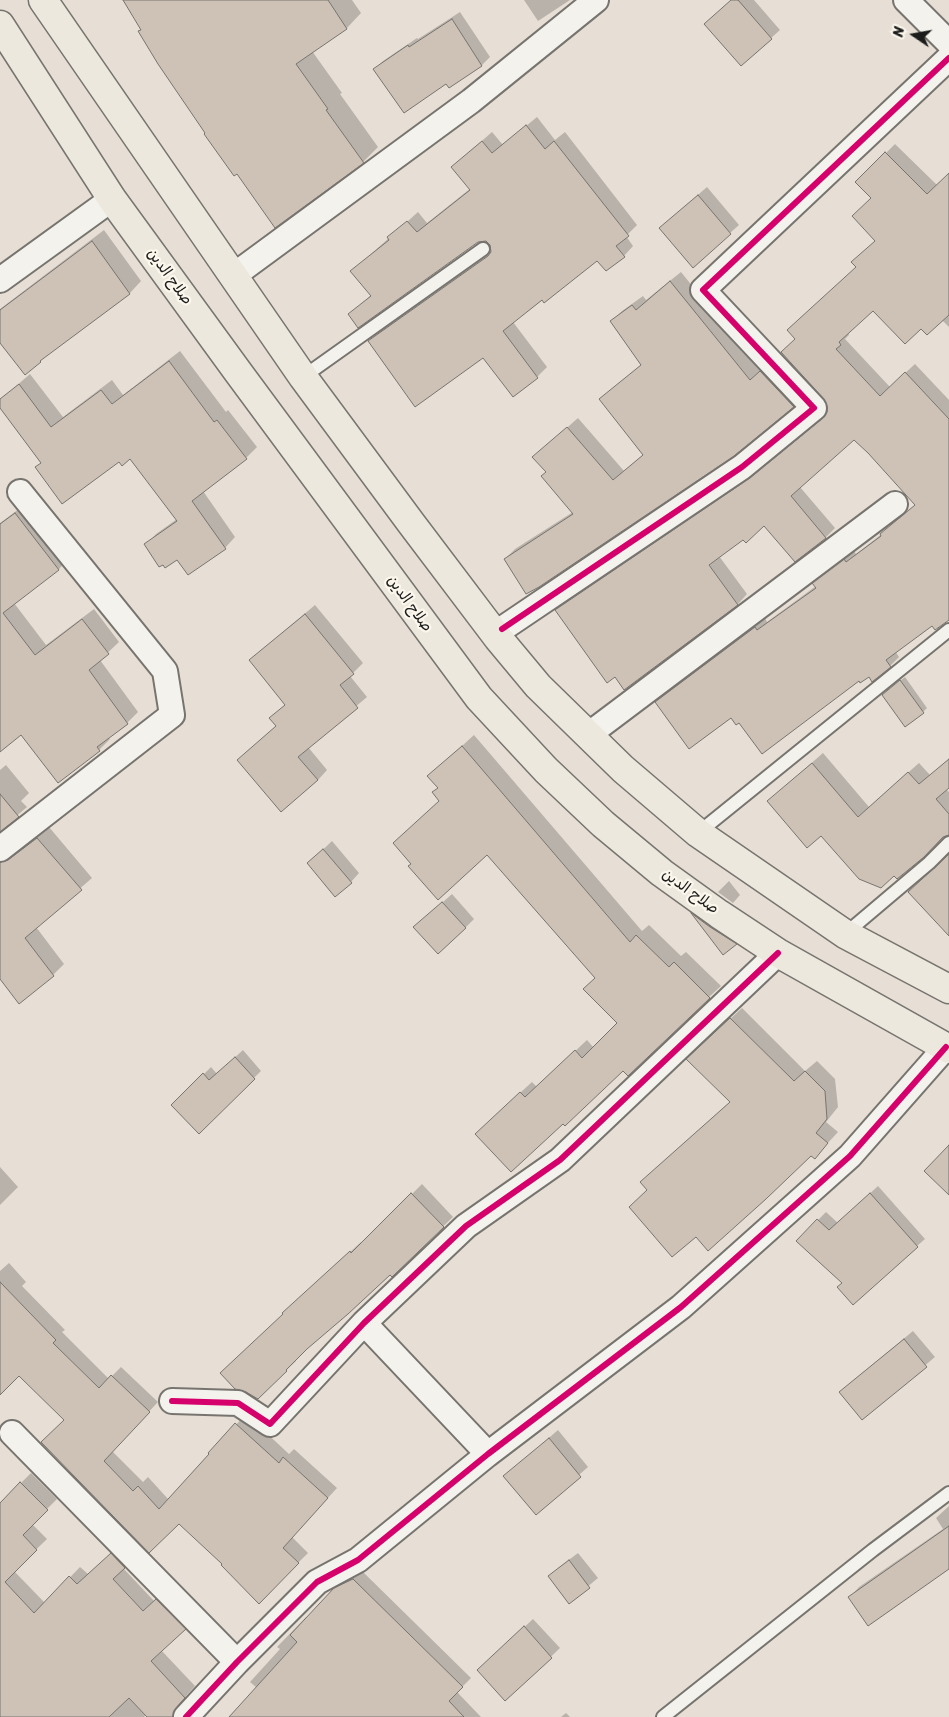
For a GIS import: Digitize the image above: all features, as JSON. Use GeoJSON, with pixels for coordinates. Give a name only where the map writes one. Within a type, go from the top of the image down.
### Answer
{"type":"FeatureCollection","features":[{"type":"Feature","properties":{"kind":"highway"},"geometry":{"type":"LineString","coordinates":[[43,0],[303,377],[422,539],[498,638],[538,686],[623,769],[698,833],[845,934],[949,989]]}},
{"type":"Feature","properties":{"kind":"highway","name":"صلاح الدين"},"geometry":{"type":"LineString","coordinates":[[0,25],[112,199],[479,698],[546,770],[603,824],[662,873],[778,953],[947,1048]]}},
{"type":"Feature","properties":{"kind":"street"},"geometry":{"type":"LineString","coordinates":[[906,0],[949,43]]}},
{"type":"Feature","properties":{"kind":"street"},"geometry":{"type":"LineString","coordinates":[[233,276],[471,101],[588,3]]}},
{"type":"Feature","properties":{"kind":"street"},"geometry":{"type":"LineString","coordinates":[[502,629],[742,467],[814,408],[703,290],[949,58]]}},
{"type":"Feature","properties":{"kind":"street"},"geometry":{"type":"LineString","coordinates":[[0,280],[112,199]]}},
{"type":"Feature","properties":{"kind":"street"},"geometry":{"type":"LineString","coordinates":[[0,849],[172,715],[164,671],[20,492]]}},
{"type":"Feature","properties":{"kind":"street"},"geometry":{"type":"LineString","coordinates":[[592,732],[895,504]]}},
{"type":"Feature","properties":{"kind":"street"},"geometry":{"type":"LineString","coordinates":[[172,1401],[238,1402],[270,1424],[364,1322],[466,1226],[560,1160],[778,953]]}},
{"type":"Feature","properties":{"kind":"street"},"geometry":{"type":"LineString","coordinates":[[186,1717],[237,1662],[317,1582],[358,1560],[488,1454],[696,1294],[850,1156],[947,1048]]}},
{"type":"Feature","properties":{"kind":"street"},"geometry":{"type":"LineString","coordinates":[[364,1322],[488,1454]]}},
{"type":"Feature","properties":{"kind":"street"},"geometry":{"type":"LineString","coordinates":[[12,1433],[237,1662]]}},
{"type":"Feature","properties":{"kind":"lane"},"geometry":{"type":"LineString","coordinates":[[303,377],[483,249]]}},
{"type":"Feature","properties":{"kind":"lane"},"geometry":{"type":"LineString","coordinates":[[698,833],[949,630]]}},
{"type":"Feature","properties":{"kind":"lane"},"geometry":{"type":"LineString","coordinates":[[845,934],[916,875],[949,843]]}},
{"type":"Feature","properties":{"kind":"lane"},"geometry":{"type":"LineString","coordinates":[[662,1717],[873,1550],[949,1493]]}},
{"type":"Feature","properties":{"kind":"building"},"geometry":{"type":"Polygon","coordinates":[[[123,0],[328,0],[347,29],[296,64],[364,163],[275,228],[237,174],[234,176],[204,134],[138,31],[141,30],[123,0]]]}},
{"type":"Feature","properties":{"kind":"building"},"geometry":{"type":"Polygon","coordinates":[[[731,0],[738,0],[772,39],[741,66],[704,24],[731,0]]]}},
{"type":"Feature","properties":{"kind":"building"},"geometry":{"type":"Polygon","coordinates":[[[452,19],[482,66],[449,88],[446,84],[404,113],[373,69],[408,45],[409,47],[452,19]]]}},
{"type":"Feature","properties":{"kind":"building"},"geometry":{"type":"Polygon","coordinates":[[[526,125],[545,149],[554,141],[629,236],[616,246],[625,257],[606,271],[597,261],[544,303],[542,300],[503,331],[538,378],[513,397],[483,358],[415,407],[368,341],[488,256],[491,252],[490,245],[486,241],[478,242],[358,328],[348,314],[371,296],[350,271],[389,240],[387,237],[407,221],[417,232],[470,190],[451,167],[482,141],[492,153],[526,125]]]}},
{"type":"Feature","properties":{"kind":"building"},"geometry":{"type":"Polygon","coordinates":[[[885,152],[927,194],[949,173],[949,315],[927,335],[921,329],[905,344],[873,311],[839,342],[841,345],[836,349],[880,396],[905,372],[949,419],[949,620],[935,630],[932,626],[886,660],[891,667],[872,682],[869,677],[860,683],[859,681],[762,754],[739,723],[736,725],[731,718],[689,749],[655,702],[755,627],[757,630],[816,588],[812,583],[844,559],[846,562],[881,536],[880,534],[915,505],[868,453],[854,440],[791,496],[826,538],[795,562],[764,526],[746,543],[743,540],[709,565],[738,605],[624,690],[615,677],[607,683],[555,610],[750,478],[823,418],[827,412],[824,399],[781,352],[795,339],[787,330],[856,267],[851,262],[875,241],[852,216],[871,198],[855,182],[885,152]]]}},
{"type":"Feature","properties":{"kind":"building"},"geometry":{"type":"Polygon","coordinates":[[[698,195],[731,234],[693,268],[659,228],[698,195]]]}},
{"type":"Feature","properties":{"kind":"building"},"geometry":{"type":"Polygon","coordinates":[[[92,241],[130,294],[40,361],[25,375],[0,343],[0,310],[92,241]]]}},
{"type":"Feature","properties":{"kind":"building"},"geometry":{"type":"Polygon","coordinates":[[[670,281],[750,380],[760,371],[794,407],[734,456],[526,594],[504,559],[573,514],[541,476],[546,472],[532,457],[567,427],[613,480],[643,455],[599,399],[641,365],[610,321],[632,305],[636,310],[670,281]]]}},
{"type":"Feature","properties":{"kind":"building"},"geometry":{"type":"Polygon","coordinates":[[[169,361],[214,422],[217,420],[247,459],[192,501],[226,549],[188,575],[177,560],[165,568],[163,565],[159,567],[144,544],[177,521],[130,459],[122,466],[119,462],[62,504],[35,467],[41,463],[0,408],[0,399],[19,384],[51,427],[101,390],[112,404],[169,361]]]}},
{"type":"Feature","properties":{"kind":"building"},"geometry":{"type":"Polygon","coordinates":[[[15,513],[59,570],[3,613],[35,655],[82,619],[109,654],[89,670],[128,724],[97,747],[100,751],[58,783],[21,735],[0,752],[0,524],[15,513]]]}},
{"type":"Feature","properties":{"kind":"building"},"geometry":{"type":"Polygon","coordinates":[[[305,614],[354,674],[340,685],[358,708],[298,757],[318,780],[281,812],[237,760],[276,726],[269,718],[285,705],[249,660],[305,614]]]}},
{"type":"Feature","properties":{"kind":"building"},"geometry":{"type":"Polygon","coordinates":[[[900,680],[924,713],[905,727],[882,695],[900,680]]]}},
{"type":"Feature","properties":{"kind":"building"},"geometry":{"type":"Polygon","coordinates":[[[462,746],[630,942],[636,935],[669,967],[674,962],[710,998],[628,1076],[623,1071],[565,1126],[563,1124],[511,1172],[475,1134],[520,1092],[525,1097],[575,1050],[582,1058],[617,1023],[583,989],[595,978],[487,855],[438,900],[408,866],[411,864],[393,843],[439,801],[432,792],[438,788],[427,776],[462,746]]]}},
{"type":"Feature","properties":{"kind":"building"},"geometry":{"type":"Polygon","coordinates":[[[949,759],[949,788],[936,799],[949,814],[949,835],[943,837],[924,857],[897,879],[894,876],[881,888],[859,879],[821,836],[807,848],[767,801],[812,763],[858,817],[908,772],[919,784],[949,759]]]}},
{"type":"Feature","properties":{"kind":"building"},"geometry":{"type":"Polygon","coordinates":[[[0,794],[19,817],[0,832],[0,794]]]}},
{"type":"Feature","properties":{"kind":"building"},"geometry":{"type":"Polygon","coordinates":[[[37,838],[82,890],[25,938],[54,976],[19,1004],[0,979],[0,862],[8,860],[37,838]]]}},
{"type":"Feature","properties":{"kind":"building"},"geometry":{"type":"Polygon","coordinates":[[[323,849],[352,883],[335,897],[307,863],[323,849]]]}},
{"type":"Feature","properties":{"kind":"building"},"geometry":{"type":"Polygon","coordinates":[[[949,854],[949,936],[908,892],[949,854]]]}},
{"type":"Feature","properties":{"kind":"building"},"geometry":{"type":"Polygon","coordinates":[[[442,902],[466,928],[438,954],[413,927],[442,902]]]}},
{"type":"Feature","properties":{"kind":"building"},"geometry":{"type":"Polygon","coordinates":[[[691,913],[710,927],[737,944],[723,955],[691,913]]]}},
{"type":"Feature","properties":{"kind":"building"},"geometry":{"type":"Polygon","coordinates":[[[730,1018],[794,1081],[805,1071],[825,1091],[827,1119],[816,1133],[828,1143],[815,1159],[811,1156],[708,1251],[696,1237],[672,1257],[629,1207],[647,1190],[640,1182],[730,1102],[686,1059],[730,1018]]]}},
{"type":"Feature","properties":{"kind":"building"},"geometry":{"type":"Polygon","coordinates":[[[235,1057],[255,1079],[199,1134],[171,1105],[203,1073],[209,1080],[235,1057]]]}},
{"type":"Feature","properties":{"kind":"building"},"geometry":{"type":"Polygon","coordinates":[[[949,1145],[949,1195],[924,1171],[949,1145]]]}},
{"type":"Feature","properties":{"kind":"building"},"geometry":{"type":"Polygon","coordinates":[[[411,1193],[444,1227],[392,1277],[390,1275],[307,1349],[258,1399],[246,1392],[235,1389],[220,1373],[282,1313],[350,1251],[351,1253],[411,1193]]]}},
{"type":"Feature","properties":{"kind":"building"},"geometry":{"type":"Polygon","coordinates":[[[870,1193],[918,1247],[853,1305],[837,1287],[842,1283],[796,1241],[817,1219],[829,1230],[870,1193]]]}},
{"type":"Feature","properties":{"kind":"building"},"geometry":{"type":"Polygon","coordinates":[[[0,1282],[56,1340],[53,1343],[99,1388],[111,1375],[150,1412],[104,1461],[133,1491],[138,1486],[159,1509],[235,1423],[279,1463],[283,1457],[328,1498],[283,1548],[299,1563],[259,1604],[222,1564],[179,1524],[149,1553],[41,1442],[64,1420],[19,1376],[0,1395],[0,1282]]]}},
{"type":"Feature","properties":{"kind":"building"},"geometry":{"type":"Polygon","coordinates":[[[904,1339],[927,1367],[862,1420],[839,1392],[904,1339]]]}},
{"type":"Feature","properties":{"kind":"building"},"geometry":{"type":"Polygon","coordinates":[[[549,1438],[581,1477],[536,1515],[503,1476],[549,1438]]]}},
{"type":"Feature","properties":{"kind":"building"},"geometry":{"type":"Polygon","coordinates":[[[20,1482],[48,1510],[23,1535],[37,1550],[5,1582],[34,1613],[69,1576],[77,1584],[111,1553],[125,1568],[113,1579],[143,1611],[156,1599],[186,1629],[151,1661],[185,1698],[176,1708],[173,1717],[147,1717],[129,1698],[109,1717],[0,1717],[0,1503],[20,1482]]]}},
{"type":"Feature","properties":{"kind":"building"},"geometry":{"type":"Polygon","coordinates":[[[949,1526],[949,1569],[868,1626],[848,1597],[949,1526]]]}},
{"type":"Feature","properties":{"kind":"building"},"geometry":{"type":"Polygon","coordinates":[[[569,1560],[590,1588],[569,1604],[548,1576],[569,1560]]]}},
{"type":"Feature","properties":{"kind":"building"},"geometry":{"type":"Polygon","coordinates":[[[353,1579],[463,1687],[449,1701],[464,1717],[229,1717],[297,1642],[290,1635],[334,1588],[353,1579]]]}},
{"type":"Feature","properties":{"kind":"building"},"geometry":{"type":"Polygon","coordinates":[[[524,1626],[552,1658],[505,1701],[477,1670],[524,1626]]]}},
{"type":"Feature","properties":{"kind":"cycle path"},"geometry":{"type":"LineString","coordinates":[[502,629],[742,467],[814,408],[703,290],[949,58]]}},
{"type":"Feature","properties":{"kind":"cycle path"},"geometry":{"type":"LineString","coordinates":[[172,1401],[238,1403],[270,1424],[364,1323],[466,1226],[560,1160],[778,953]]}},
{"type":"Feature","properties":{"kind":"cycle path"},"geometry":{"type":"LineString","coordinates":[[186,1717],[237,1662],[317,1582],[358,1560],[488,1454],[681,1307],[850,1156],[946,1047]]}}]}
